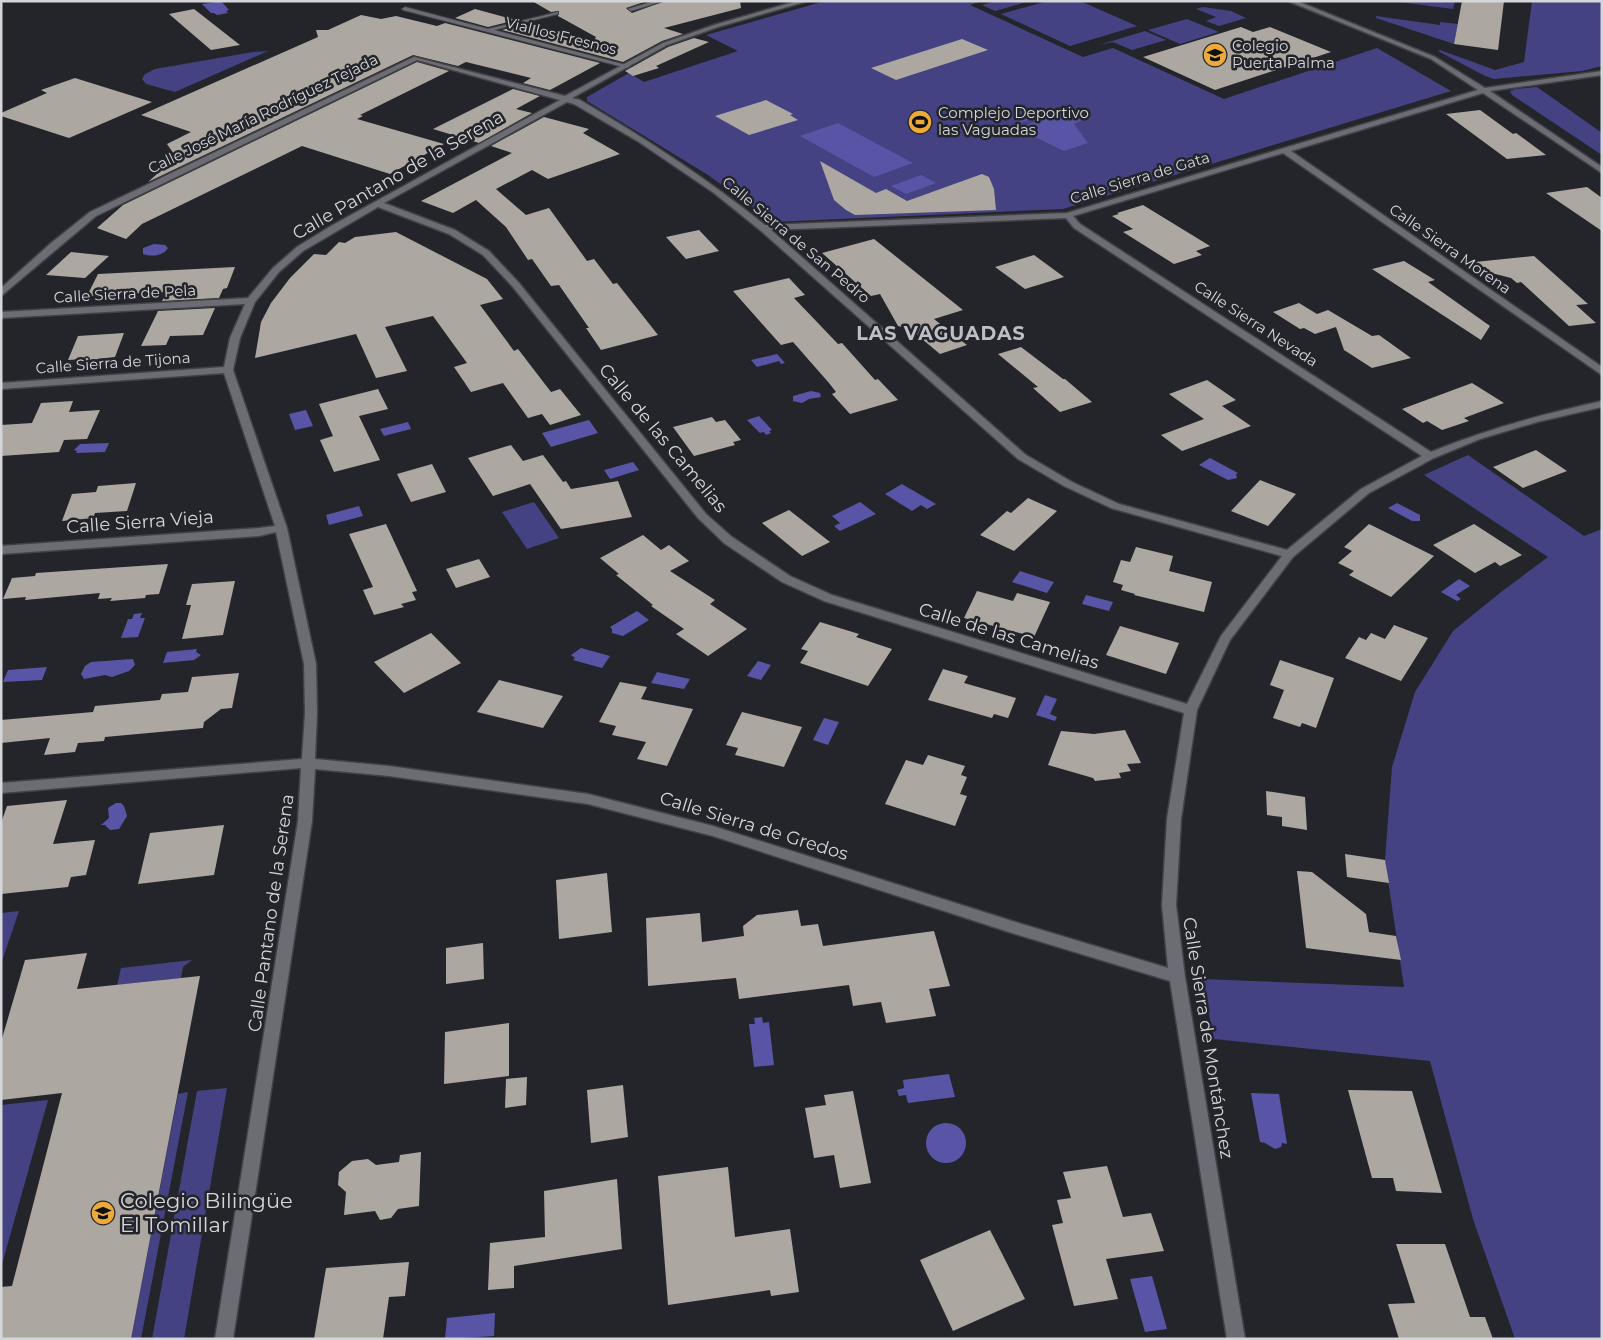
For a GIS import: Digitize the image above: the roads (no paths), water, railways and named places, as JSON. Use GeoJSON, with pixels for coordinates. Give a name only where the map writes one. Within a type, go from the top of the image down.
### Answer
{"type":"FeatureCollection","features":[{"type":"Feature","properties":{"kind":"street","name":"Calle Pantano de la Serena"},"geometry":{"type":"LineString","coordinates":[[224,1339],[305,821],[311,713],[310,664],[281,528],[228,370],[235,338],[251,301],[276,270],[300,249],[665,44],[685,36],[805,1]]}},
{"type":"Feature","properties":{"kind":"street"},"geometry":{"type":"LineString","coordinates":[[1291,1],[1434,58],[1602,171]]}},
{"type":"Feature","properties":{"kind":"street","name":"Calle José María Rodríguez Tejada"},"geometry":{"type":"LineString","coordinates":[[1,293],[53,246],[93,214],[416,58],[566,99]]}},
{"type":"Feature","properties":{"kind":"street","name":"Calle Sierra de Gata"},"geometry":{"type":"LineString","coordinates":[[763,228],[1068,215],[1484,90],[1602,73]]}},
{"type":"Feature","properties":{"kind":"street","name":"Calle Sierra de San Pedro"},"geometry":{"type":"LineString","coordinates":[[566,99],[577,102],[642,140],[717,191],[763,228],[1022,457],[1068,484],[1115,506],[1289,554]]}},
{"type":"Feature","properties":{"kind":"street","name":"Calle Sierra Morena"},"geometry":{"type":"LineString","coordinates":[[1283,149],[1602,372]]}},
{"type":"Feature","properties":{"kind":"street","name":"Calle de las Camelias"},"geometry":{"type":"LineString","coordinates":[[378,204],[452,232],[486,253],[516,285],[702,516],[728,540],[786,578],[828,598],[880,615],[1191,710]]}},
{"type":"Feature","properties":{"kind":"street","name":"Calle Sierra Nevada"},"geometry":{"type":"LineString","coordinates":[[1068,215],[1077,226],[1430,456]]}},
{"type":"Feature","properties":{"kind":"street","name":"Calle Sierra de Pela"},"geometry":{"type":"LineString","coordinates":[[1,315],[251,301]]}},
{"type":"Feature","properties":{"kind":"street","name":"Calle Sierra de Tijona"},"geometry":{"type":"LineString","coordinates":[[1,386],[228,370]]}},
{"type":"Feature","properties":{"kind":"street","name":"Calle Sierra de Montánchez"},"geometry":{"type":"LineString","coordinates":[[1236,1339],[1177,977],[1169,905],[1174,820],[1191,710],[1225,639],[1289,554],[1365,491],[1430,456],[1476,437],[1534,419],[1602,404]]}},
{"type":"Feature","properties":{"kind":"street","name":"Calle Sierra Vieja"},"geometry":{"type":"LineString","coordinates":[[1,550],[258,532],[281,528]]}},
{"type":"Feature","properties":{"kind":"street"},"geometry":{"type":"LineString","coordinates":[[1,788],[308,763]]}},
{"type":"Feature","properties":{"kind":"street","name":"Calle Sierra de Gredos"},"geometry":{"type":"LineString","coordinates":[[308,763],[389,771],[588,799],[713,831],[1012,927],[1177,977]]}},
{"type":"Feature","properties":{"kind":"lane"},"geometry":{"type":"LineString","coordinates":[[631,9],[661,1]]}},
{"type":"Feature","properties":{"kind":"lane","name":"Vial los Fresnos"},"geometry":{"type":"LineString","coordinates":[[405,8],[627,66]]}},
{"type":"Feature","properties":{"kind":"lane","name":"Vial los Fresnos"},"geometry":{"type":"LineString","coordinates":[[488,30],[556,13]]}},
{"type":"Feature","properties":{"kind":"place","name":"Colegio Puerta Palma"},"geometry":{"type":"Point","coordinates":[1215,55]}},
{"type":"Feature","properties":{"kind":"place","name":"Complejo Deportivo las Vaguadas"},"geometry":{"type":"Point","coordinates":[920,122]}},
{"type":"Feature","properties":{"kind":"place","name":"Colegio Bilingüe El Tomillar"},"geometry":{"type":"Point","coordinates":[103,1213]}},
{"type":"Feature","properties":{"kind":"district","name":"LAS VAGUADAS"},"geometry":{"type":"Point","coordinates":[941,333]}}]}
